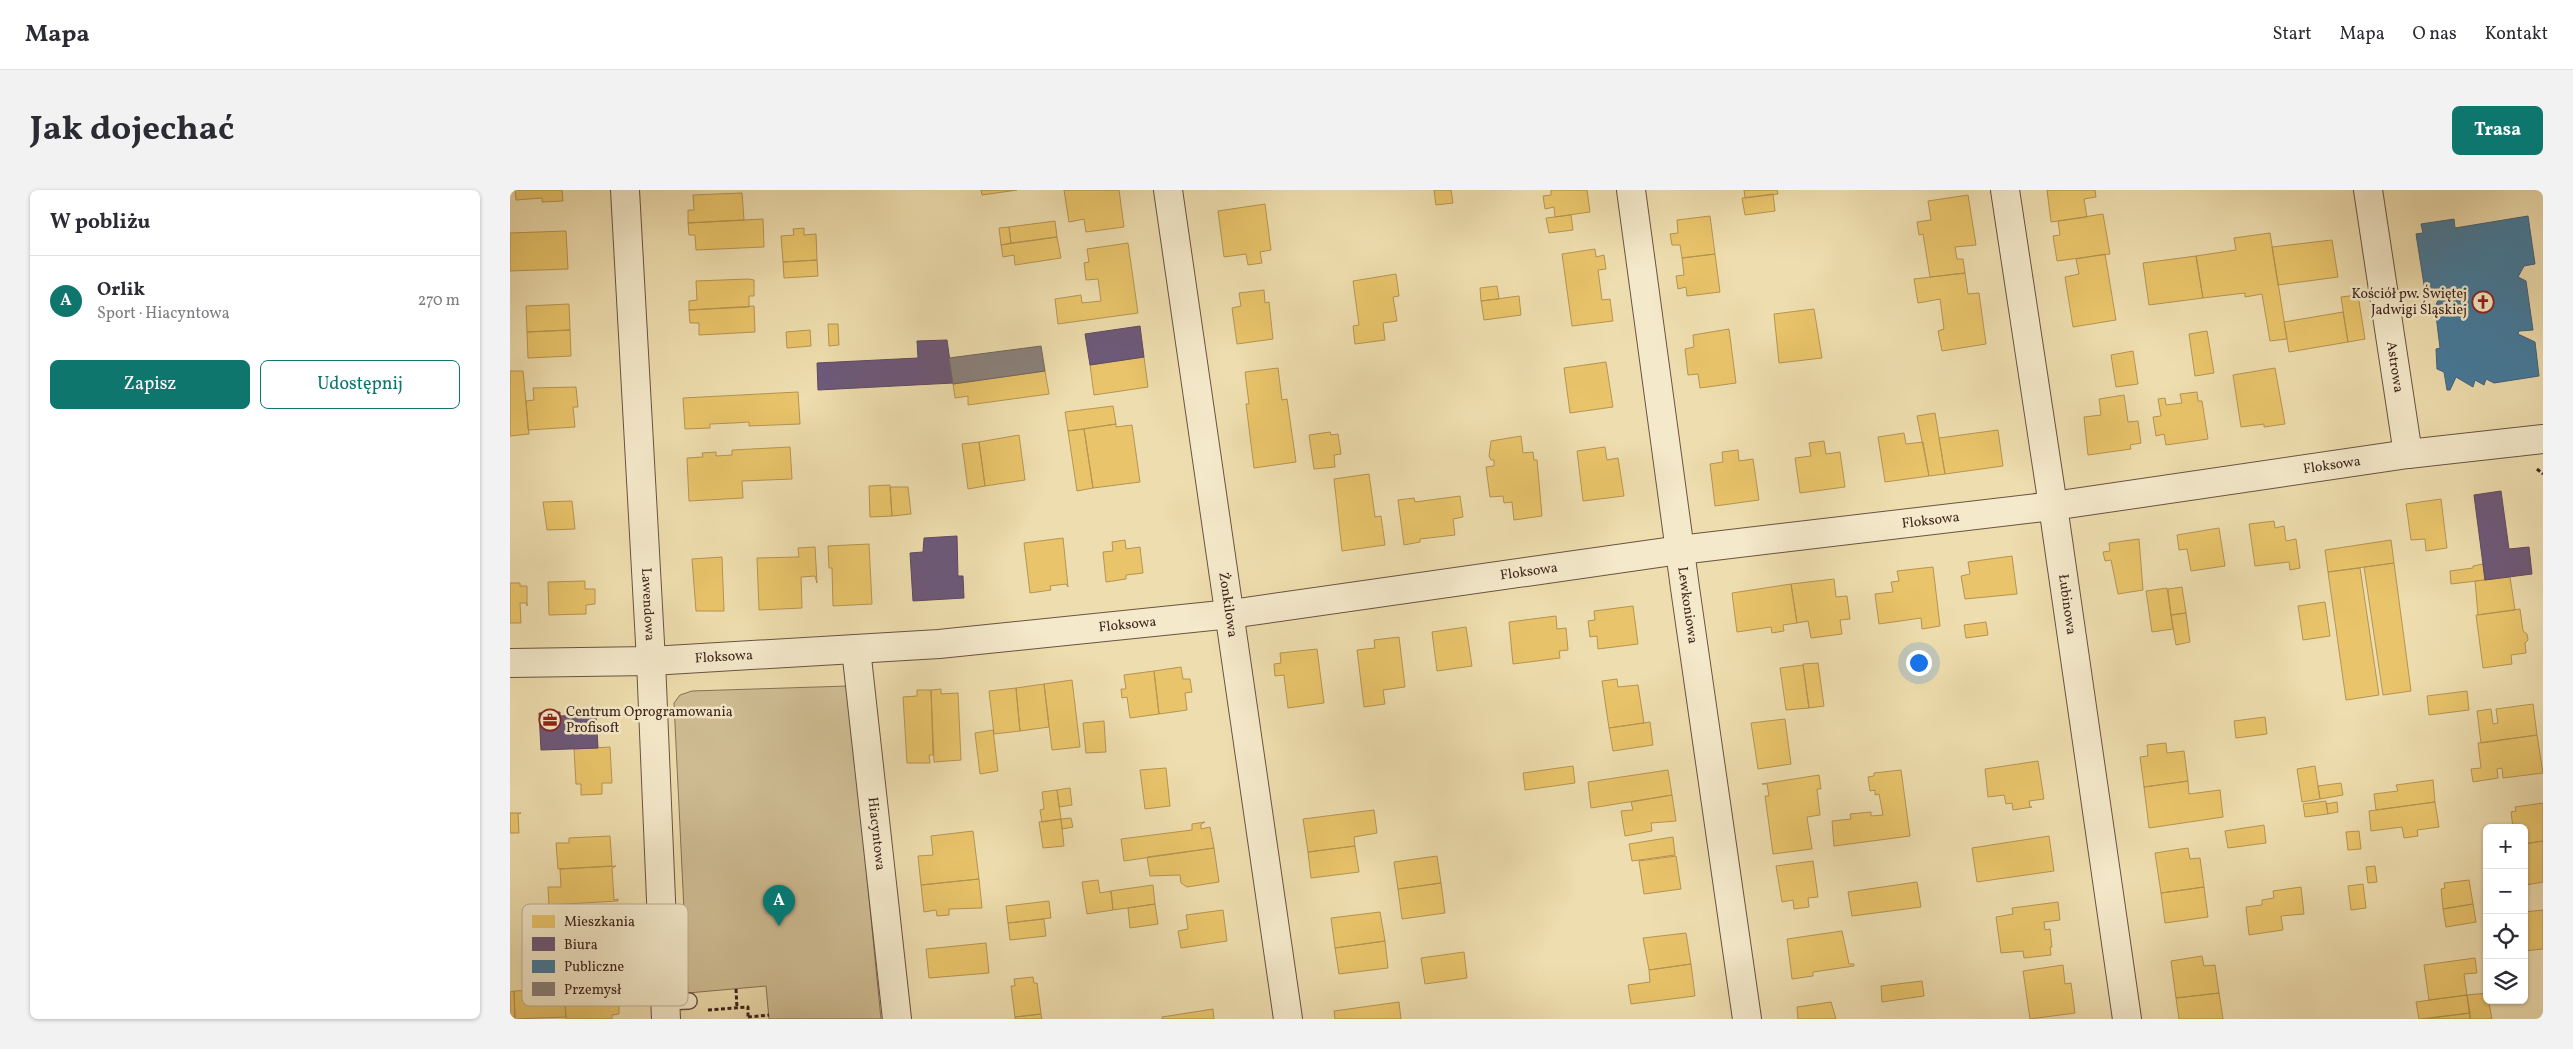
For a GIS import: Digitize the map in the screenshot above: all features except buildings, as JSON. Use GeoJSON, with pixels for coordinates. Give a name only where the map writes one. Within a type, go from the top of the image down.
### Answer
{"type":"FeatureCollection","features":[{"type":"Feature","properties":{"kind":"street","name":"Lawendowa"},"geometry":{"type":"LineString","coordinates":[[625,190],[651,660],[671,904]]}},
{"type":"Feature","properties":{"kind":"street","name":"Żonkilowa"},"geometry":{"type":"LineString","coordinates":[[1168,190],[1231,614],[1288,1019]]}},
{"type":"Feature","properties":{"kind":"street","name":"Lewkoniowa"},"geometry":{"type":"LineString","coordinates":[[1631,190],[1680,550],[1748,1019]]}},
{"type":"Feature","properties":{"kind":"street","name":"Łubinowa"},"geometry":{"type":"LineString","coordinates":[[2005,190],[2054,506],[2127,1019]]}},
{"type":"Feature","properties":{"kind":"street","name":"Astrowa"},"geometry":{"type":"LineString","coordinates":[[2368,190],[2408,454]]}},
{"type":"Feature","properties":{"kind":"street","name":"Floksowa"},"geometry":{"type":"LineString","coordinates":[[510,664],[651,660],[939,644],[1231,614],[1680,550],[2054,506],[2408,454],[2543,439]]}},
{"type":"Feature","properties":{"kind":"street","name":"Hiacyntowa"},"geometry":{"type":"LineString","coordinates":[[856,649],[897,1019]]}},
{"type":"Feature","properties":{"kind":"path"},"geometry":{"type":"LineString","coordinates":[[2531,465],[2543,474]]}},
{"type":"Feature","properties":{"kind":"path"},"geometry":{"type":"LineString","coordinates":[[736,988],[737,1008]]}},
{"type":"Feature","properties":{"kind":"path"},"geometry":{"type":"LineString","coordinates":[[679,1008],[748,1007],[748,1018],[769,1015]]}},
{"type":"Feature","properties":{"kind":"shaded area"},"geometry":{"type":"Polygon","coordinates":[[[848,686],[881,1019],[769,1019],[766,986],[688,993],[688,904],[684,904],[674,703],[680,695],[692,691],[848,686]]]}},
{"type":"Feature","properties":{"kind":"place","name":"Kościół pw. Świętej Jadwigi Śląskiej"},"geometry":{"type":"Point","coordinates":[2483,302]}},
{"type":"Feature","properties":{"kind":"place","name":"Centrum Oprogramowania Profisoft"},"geometry":{"type":"Point","coordinates":[550,720]}},
{"type":"Feature","properties":{"kind":"place","name":"Orlik"},"geometry":{"type":"Point","coordinates":[779,926]}}]}
